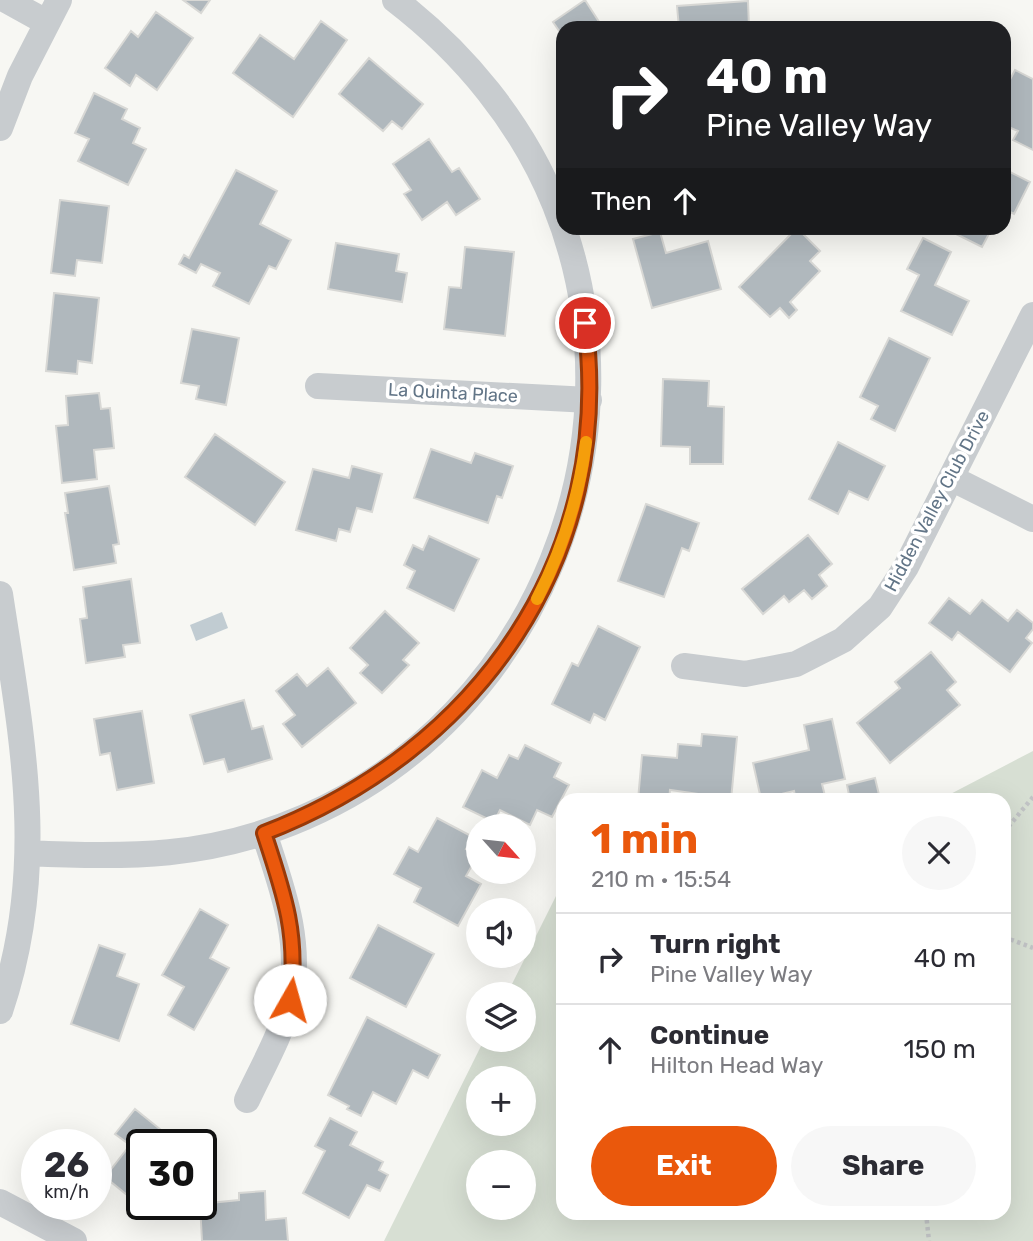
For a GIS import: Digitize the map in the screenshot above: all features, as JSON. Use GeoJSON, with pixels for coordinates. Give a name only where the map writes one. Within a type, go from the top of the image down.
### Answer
{"type":"FeatureCollection","features":[{"type":"Feature","properties":{"kind":"street"},"geometry":{"type":"LineString","coordinates":[[0,128],[52,11],[6,0]]}},
{"type":"Feature","properties":{"kind":"street"},"geometry":{"type":"LineString","coordinates":[[395,0],[453,50],[494,96],[556,197]]}},
{"type":"Feature","properties":{"kind":"street"},"geometry":{"type":"LineString","coordinates":[[28,853],[128,858],[215,846],[264,833],[306,817],[383,773],[456,712],[491,673],[520,631],[563,539],[577,492],[589,400],[589,348],[582,298],[567,235]]}},
{"type":"Feature","properties":{"kind":"street","name":"Hidden Valley Club Drive"},"geometry":{"type":"LineString","coordinates":[[684,666],[745,674],[796,664],[842,640],[880,607],[906,566],[1033,315]]}},
{"type":"Feature","properties":{"kind":"street","name":"La Quinta Place"},"geometry":{"type":"LineString","coordinates":[[318,386],[589,400]]}},
{"type":"Feature","properties":{"kind":"street"},"geometry":{"type":"LineString","coordinates":[[951,478],[1033,519]]}},
{"type":"Feature","properties":{"kind":"street"},"geometry":{"type":"LineString","coordinates":[[0,594],[7,691],[28,799],[24,902],[0,1011]]}},
{"type":"Feature","properties":{"kind":"street"},"geometry":{"type":"LineString","coordinates":[[247,1100],[282,1026],[293,975],[291,921],[264,833]]}},
{"type":"Feature","properties":{"kind":"street"},"geometry":{"type":"LineString","coordinates":[[0,1202],[74,1241]]}},
{"type":"Feature","properties":{"kind":"path"},"geometry":{"type":"LineString","coordinates":[[1011,824],[1033,797]]}},
{"type":"Feature","properties":{"kind":"path"},"geometry":{"type":"LineString","coordinates":[[1011,940],[1033,948]]}},
{"type":"Feature","properties":{"kind":"path"},"geometry":{"type":"LineString","coordinates":[[927,1220],[929,1241]]}},
{"type":"Feature","properties":{"kind":"shaded area"},"geometry":{"type":"Polygon","coordinates":[[[222,612],[228,628],[196,641],[190,625],[222,612]]]}},
{"type":"Feature","properties":{"kind":"shaded area"},"geometry":{"type":"Polygon","coordinates":[[[1033,751],[1033,1241],[384,1241],[466,1076],[466,1136],[536,1136],[536,1066],[471,1066],[478,1052],[536,1052],[536,982],[513,982],[520,968],[536,968],[536,936],[556,896],[556,1220],[1011,1220],[1011,793],[952,793],[1033,751]]]}},
{"type":"Feature","properties":{"kind":"building"},"geometry":{"type":"Polygon","coordinates":[[[183,0],[210,0],[201,13],[183,0]]]}},
{"type":"Feature","properties":{"kind":"building"},"geometry":{"type":"Polygon","coordinates":[[[585,0],[598,21],[556,21],[556,26],[553,22],[585,0]]]}},
{"type":"Feature","properties":{"kind":"building"},"geometry":{"type":"Polygon","coordinates":[[[748,1],[749,21],[678,21],[677,6],[748,1]]]}},
{"type":"Feature","properties":{"kind":"building"},"geometry":{"type":"Polygon","coordinates":[[[156,12],[193,38],[157,90],[136,75],[130,86],[105,68],[131,31],[138,37],[156,12]]]}},
{"type":"Feature","properties":{"kind":"building"},"geometry":{"type":"Polygon","coordinates":[[[321,21],[347,40],[293,117],[233,73],[260,35],[294,59],[321,21]]]}},
{"type":"Feature","properties":{"kind":"building"},"geometry":{"type":"Polygon","coordinates":[[[369,58],[423,104],[402,129],[392,121],[383,131],[339,94],[369,58]]]}},
{"type":"Feature","properties":{"kind":"building"},"geometry":{"type":"Polygon","coordinates":[[[1015,70],[1033,79],[1033,150],[1013,140],[1018,131],[1011,128],[1011,78],[1015,70]]]}},
{"type":"Feature","properties":{"kind":"building"},"geometry":{"type":"Polygon","coordinates":[[[94,93],[127,109],[122,119],[140,128],[133,143],[146,149],[128,185],[78,161],[89,139],[75,133],[94,93]]]}},
{"type":"Feature","properties":{"kind":"building"},"geometry":{"type":"Polygon","coordinates":[[[429,139],[452,172],[459,168],[480,199],[456,215],[447,202],[422,220],[404,194],[411,190],[393,164],[429,139]]]}},
{"type":"Feature","properties":{"kind":"building"},"geometry":{"type":"Polygon","coordinates":[[[236,170],[277,191],[260,224],[291,240],[276,269],[269,266],[249,304],[213,286],[220,273],[201,264],[196,273],[179,264],[184,255],[189,258],[236,170]]]}},
{"type":"Feature","properties":{"kind":"building"},"geometry":{"type":"Polygon","coordinates":[[[1011,172],[1030,182],[1014,214],[1011,212],[1011,172]]]}},
{"type":"Feature","properties":{"kind":"building"},"geometry":{"type":"Polygon","coordinates":[[[60,200],[109,206],[102,263],[77,260],[75,276],[51,273],[60,200]]]}},
{"type":"Feature","properties":{"kind":"building"},"geometry":{"type":"Polygon","coordinates":[[[661,235],[666,253],[708,241],[721,289],[652,308],[633,239],[661,235]]]}},
{"type":"Feature","properties":{"kind":"building"},"geometry":{"type":"Polygon","coordinates":[[[790,235],[804,235],[820,251],[810,261],[820,271],[790,302],[797,310],[789,318],[780,308],[770,317],[739,287],[790,235]]]}},
{"type":"Feature","properties":{"kind":"building"},"geometry":{"type":"Polygon","coordinates":[[[958,235],[988,235],[982,247],[958,235]]]}},
{"type":"Feature","properties":{"kind":"building"},"geometry":{"type":"Polygon","coordinates":[[[923,238],[951,252],[935,285],[969,301],[952,335],[901,311],[919,275],[907,269],[923,238]]]}},
{"type":"Feature","properties":{"kind":"building"},"geometry":{"type":"Polygon","coordinates":[[[336,243],[399,254],[396,271],[407,273],[402,302],[328,289],[336,243]]]}},
{"type":"Feature","properties":{"kind":"building"},"geometry":{"type":"Polygon","coordinates":[[[465,247],[514,252],[505,336],[444,329],[449,287],[461,288],[465,247]]]}},
{"type":"Feature","properties":{"kind":"building"},"geometry":{"type":"Polygon","coordinates":[[[54,293],[99,298],[92,363],[78,361],[77,374],[46,371],[54,293]]]}},
{"type":"Feature","properties":{"kind":"building"},"geometry":{"type":"Polygon","coordinates":[[[192,329],[239,338],[226,405],[196,399],[199,386],[181,383],[192,329]]]}},
{"type":"Feature","properties":{"kind":"building"},"geometry":{"type":"Polygon","coordinates":[[[889,338],[930,358],[895,431],[871,419],[878,406],[860,397],[889,338]]]}},
{"type":"Feature","properties":{"kind":"building"},"geometry":{"type":"Polygon","coordinates":[[[663,379],[709,381],[708,406],[724,407],[723,464],[690,464],[690,447],[661,446],[663,379]]]}},
{"type":"Feature","properties":{"kind":"building"},"geometry":{"type":"Polygon","coordinates":[[[99,393],[101,409],[110,408],[114,448],[94,450],[97,479],[62,483],[56,426],[68,425],[66,396],[99,393]]]}},
{"type":"Feature","properties":{"kind":"building"},"geometry":{"type":"Polygon","coordinates":[[[215,434],[285,482],[255,525],[185,477],[215,434]]]}},
{"type":"Feature","properties":{"kind":"building"},"geometry":{"type":"Polygon","coordinates":[[[838,442],[885,466],[868,500],[849,491],[838,514],[809,499],[838,442]]]}},
{"type":"Feature","properties":{"kind":"building"},"geometry":{"type":"Polygon","coordinates":[[[431,449],[471,463],[475,453],[513,466],[502,498],[497,496],[488,523],[414,498],[431,449]]]}},
{"type":"Feature","properties":{"kind":"building"},"geometry":{"type":"Polygon","coordinates":[[[352,466],[382,474],[372,512],[357,508],[350,532],[339,529],[336,541],[296,530],[313,469],[349,478],[352,466]]]}},
{"type":"Feature","properties":{"kind":"building"},"geometry":{"type":"Polygon","coordinates":[[[109,486],[119,544],[113,545],[116,563],[74,570],[65,513],[68,513],[65,493],[109,486]]]}},
{"type":"Feature","properties":{"kind":"building"},"geometry":{"type":"Polygon","coordinates":[[[646,504],[699,523],[689,551],[682,548],[664,597],[618,581],[646,504]]]}},
{"type":"Feature","properties":{"kind":"building"},"geometry":{"type":"Polygon","coordinates":[[[808,535],[832,564],[819,575],[827,586],[812,599],[804,590],[789,602],[784,596],[763,614],[742,589],[808,535]]]}},
{"type":"Feature","properties":{"kind":"building"},"geometry":{"type":"Polygon","coordinates":[[[429,536],[479,559],[454,611],[407,588],[415,571],[404,565],[413,545],[423,550],[429,536]]]}},
{"type":"Feature","properties":{"kind":"building"},"geometry":{"type":"Polygon","coordinates":[[[131,579],[140,643],[123,645],[125,657],[86,663],[80,619],[87,618],[83,587],[131,579]]]}},
{"type":"Feature","properties":{"kind":"building"},"geometry":{"type":"Polygon","coordinates":[[[949,598],[970,614],[982,600],[1008,621],[1017,610],[1033,623],[1033,629],[1026,638],[1032,643],[1010,672],[958,632],[952,640],[929,623],[949,598]]]}},
{"type":"Feature","properties":{"kind":"building"},"geometry":{"type":"Polygon","coordinates":[[[385,611],[419,643],[403,660],[409,665],[382,693],[360,673],[368,665],[350,648],[385,611]]]}},
{"type":"Feature","properties":{"kind":"building"},"geometry":{"type":"Polygon","coordinates":[[[598,626],[640,647],[605,720],[594,714],[590,723],[552,704],[572,663],[578,666],[598,626]]]}},
{"type":"Feature","properties":{"kind":"building"},"geometry":{"type":"Polygon","coordinates":[[[931,652],[956,682],[947,690],[960,705],[890,763],[857,723],[900,688],[895,682],[931,652]]]}},
{"type":"Feature","properties":{"kind":"building"},"geometry":{"type":"Polygon","coordinates":[[[328,668],[356,703],[302,747],[283,724],[295,715],[276,691],[297,674],[307,686],[328,668]]]}},
{"type":"Feature","properties":{"kind":"building"},"geometry":{"type":"Polygon","coordinates":[[[244,700],[252,729],[263,726],[272,759],[228,772],[224,759],[204,764],[190,715],[244,700]]]}},
{"type":"Feature","properties":{"kind":"building"},"geometry":{"type":"Polygon","coordinates":[[[142,711],[154,783],[117,790],[110,753],[100,755],[94,719],[142,711]]]}},
{"type":"Feature","properties":{"kind":"building"},"geometry":{"type":"Polygon","coordinates":[[[832,719],[845,779],[822,784],[824,793],[760,793],[753,763],[809,750],[804,725],[832,719]]]}},
{"type":"Feature","properties":{"kind":"building"},"geometry":{"type":"Polygon","coordinates":[[[702,734],[737,737],[732,793],[670,790],[670,793],[639,793],[642,755],[677,758],[678,744],[701,746],[702,734]]]}},
{"type":"Feature","properties":{"kind":"building"},"geometry":{"type":"Polygon","coordinates":[[[525,745],[561,763],[554,777],[569,785],[565,793],[556,793],[556,809],[552,817],[537,810],[535,814],[508,814],[500,810],[498,814],[477,814],[463,807],[482,770],[497,778],[509,755],[518,759],[525,745]]]}},
{"type":"Feature","properties":{"kind":"building"},"geometry":{"type":"Polygon","coordinates":[[[875,778],[879,793],[849,793],[847,785],[875,778]]]}},
{"type":"Feature","properties":{"kind":"building"},"geometry":{"type":"Polygon","coordinates":[[[437,818],[466,833],[466,884],[481,884],[473,898],[466,898],[466,911],[458,926],[414,902],[421,888],[394,874],[409,847],[418,852],[437,818]]]}},
{"type":"Feature","properties":{"kind":"building"},"geometry":{"type":"Polygon","coordinates":[[[200,909],[228,925],[210,958],[229,968],[194,1030],[168,1015],[184,987],[162,975],[200,909]]]}},
{"type":"Feature","properties":{"kind":"building"},"geometry":{"type":"Polygon","coordinates":[[[378,925],[434,954],[406,1007],[350,978],[378,925]]]}},
{"type":"Feature","properties":{"kind":"building"},"geometry":{"type":"Polygon","coordinates":[[[99,945],[125,954],[117,976],[139,984],[119,1041],[71,1024],[99,945]]]}},
{"type":"Feature","properties":{"kind":"building"},"geometry":{"type":"Polygon","coordinates":[[[367,1017],[440,1055],[428,1078],[413,1070],[396,1104],[373,1092],[361,1116],[328,1095],[367,1017]]]}},
{"type":"Feature","properties":{"kind":"building"},"geometry":{"type":"Polygon","coordinates":[[[135,1109],[160,1129],[126,1129],[126,1142],[115,1134],[135,1109]]]}},
{"type":"Feature","properties":{"kind":"building"},"geometry":{"type":"Polygon","coordinates":[[[330,1118],[357,1132],[350,1145],[383,1162],[379,1170],[388,1175],[380,1191],[367,1185],[349,1218],[303,1193],[325,1151],[315,1146],[330,1118]]]}},
{"type":"Feature","properties":{"kind":"building"},"geometry":{"type":"Polygon","coordinates":[[[126,1150],[126,1194],[112,1183],[112,1168],[126,1150]]]}},
{"type":"Feature","properties":{"kind":"building"},"geometry":{"type":"Polygon","coordinates":[[[265,1191],[266,1220],[286,1218],[288,1241],[202,1241],[201,1220],[217,1220],[217,1202],[239,1200],[239,1193],[265,1191]]]}},
{"type":"Feature","properties":{"kind":"slow traffic"},"geometry":{"type":"LineString","coordinates":[[537,599],[563,539],[577,492],[586,442]]}},
{"type":"Feature","properties":{"kind":"route"},"geometry":{"type":"LineString","coordinates":[[290,1000],[294,947],[291,921],[264,833],[306,817],[346,796],[417,748],[456,712],[491,673],[520,631],[563,539],[577,492],[589,400],[589,348],[585,323]]}}]}
